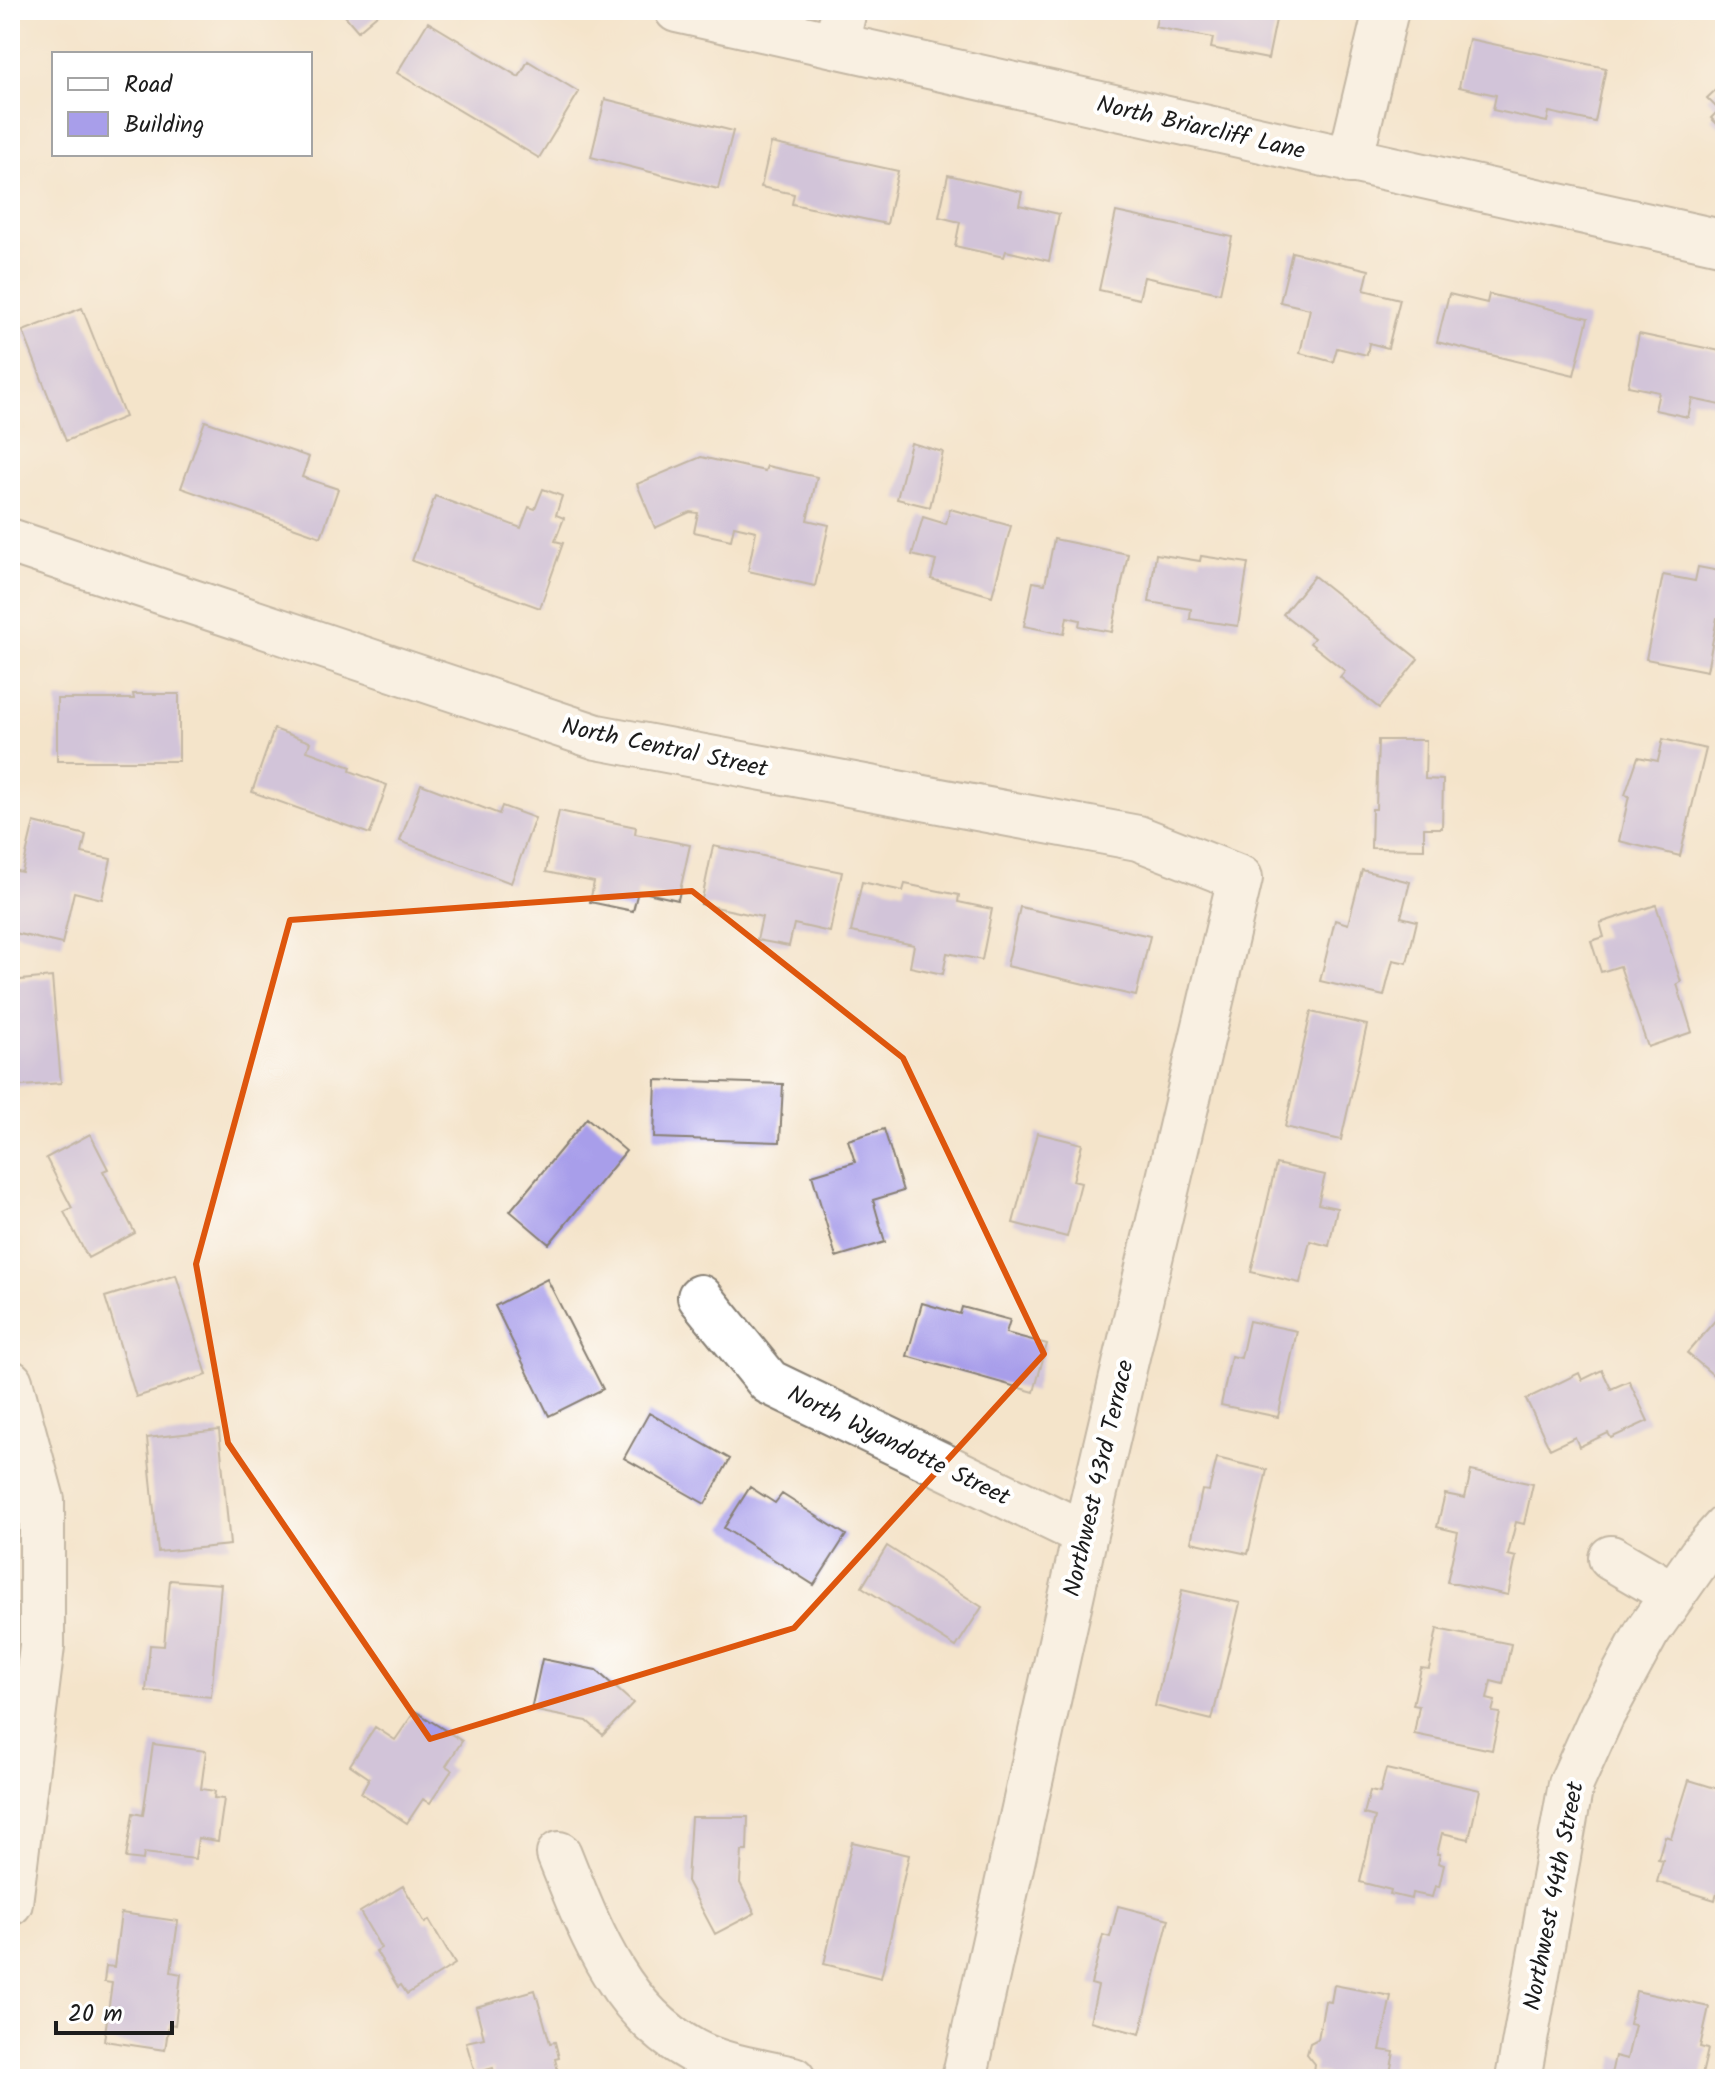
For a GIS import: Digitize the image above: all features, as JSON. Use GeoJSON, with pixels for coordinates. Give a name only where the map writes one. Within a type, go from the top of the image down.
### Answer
{"type":"FeatureCollection","features":[{"type":"Feature","properties":{"kind":"street","name":"North Briarcliff Lane"},"geometry":{"type":"LineString","coordinates":[[677,10],[840,28],[1350,161],[1725,243]]}},
{"type":"Feature","properties":{"kind":"street"},"geometry":{"type":"LineString","coordinates":[[1350,161],[1386,10]]}},
{"type":"Feature","properties":{"kind":"street","name":"North Central Street"},"geometry":{"type":"LineString","coordinates":[[10,541],[597,737],[1138,838],[1240,878]]}},
{"type":"Feature","properties":{"kind":"street","name":"Northwest 43rd Terrace"},"geometry":{"type":"LineString","coordinates":[[964,2079],[1085,1534],[1240,878]]}},
{"type":"Feature","properties":{"kind":"street","name":"North Wyandotte Street"},"geometry":{"type":"LineString","coordinates":[[700,1297],[769,1382],[1085,1534]]}},
{"type":"Feature","properties":{"kind":"street"},"geometry":{"type":"LineString","coordinates":[[10,1382],[42,1500],[42,1646],[18,1782],[10,1903]]}},
{"type":"Feature","properties":{"kind":"street","name":"Northwest 44th Street"},"geometry":{"type":"LineString","coordinates":[[1518,2079],[1571,1784],[1602,1715],[1647,1632],[1725,1528]]}},
{"type":"Feature","properties":{"kind":"street"},"geometry":{"type":"LineString","coordinates":[[1611,1558],[1673,1594]]}},
{"type":"Feature","properties":{"kind":"street"},"geometry":{"type":"LineString","coordinates":[[559,1854],[595,1943],[634,2004],[693,2051],[718,2061],[793,2079]]}},
{"type":"Feature","properties":{"kind":"highlighted area"},"geometry":{"type":"Polygon","coordinates":[[[692,891],[903,1058],[1044,1354],[794,1628],[430,1739],[228,1443],[196,1264],[290,920],[692,891]]]}},
{"type":"Feature","properties":{"kind":"building"},"geometry":{"type":"Polygon","coordinates":[[[340,10],[383,10],[358,31],[340,10]]]}},
{"type":"Feature","properties":{"kind":"building"},"geometry":{"type":"Polygon","coordinates":[[[1159,10],[1278,10],[1268,59],[1211,48],[1213,38],[1155,27],[1159,10]]]}},
{"type":"Feature","properties":{"kind":"building"},"geometry":{"type":"Polygon","coordinates":[[[428,22],[519,77],[528,61],[579,92],[539,158],[397,73],[428,22]]]}},
{"type":"Feature","properties":{"kind":"building"},"geometry":{"type":"Polygon","coordinates":[[[1469,39],[1606,68],[1595,122],[1549,112],[1547,122],[1493,110],[1496,95],[1459,87],[1469,39]]]}},
{"type":"Feature","properties":{"kind":"building"},"geometry":{"type":"Polygon","coordinates":[[[1725,81],[1725,132],[1711,118],[1719,110],[1707,98],[1725,81]]]}},
{"type":"Feature","properties":{"kind":"building"},"geometry":{"type":"Polygon","coordinates":[[[605,99],[733,131],[718,189],[591,157],[605,99]]]}},
{"type":"Feature","properties":{"kind":"building"},"geometry":{"type":"Polygon","coordinates":[[[771,143],[898,171],[887,224],[792,204],[794,194],[761,187],[771,143]]]}},
{"type":"Feature","properties":{"kind":"building"},"geometry":{"type":"Polygon","coordinates":[[[948,175],[1022,192],[1019,205],[1059,214],[1049,261],[1006,251],[1004,257],[955,246],[960,222],[939,217],[948,175]]]}},
{"type":"Feature","properties":{"kind":"building"},"geometry":{"type":"Polygon","coordinates":[[[1116,212],[1232,237],[1220,293],[1144,277],[1139,299],[1099,290],[1116,212]]]}},
{"type":"Feature","properties":{"kind":"building"},"geometry":{"type":"Polygon","coordinates":[[[1292,252],[1369,270],[1364,290],[1400,299],[1388,348],[1369,343],[1367,355],[1337,348],[1333,362],[1300,353],[1310,309],[1280,302],[1292,252]]]}},
{"type":"Feature","properties":{"kind":"building"},"geometry":{"type":"Polygon","coordinates":[[[1449,294],[1487,303],[1489,294],[1588,318],[1574,375],[1437,342],[1449,294]]]}},
{"type":"Feature","properties":{"kind":"building"},"geometry":{"type":"Polygon","coordinates":[[[82,308],[125,417],[66,441],[23,331],[82,308]]]}},
{"type":"Feature","properties":{"kind":"building"},"geometry":{"type":"Polygon","coordinates":[[[1639,334],[1725,352],[1725,406],[1692,399],[1688,417],[1655,410],[1659,392],[1628,386],[1639,334]]]}},
{"type":"Feature","properties":{"kind":"building"},"geometry":{"type":"Polygon","coordinates":[[[205,421],[309,457],[302,477],[338,489],[321,537],[181,488],[205,421]]]}},
{"type":"Feature","properties":{"kind":"building"},"geometry":{"type":"Polygon","coordinates":[[[911,443],[943,452],[930,507],[897,499],[911,443]]]}},
{"type":"Feature","properties":{"kind":"building"},"geometry":{"type":"Polygon","coordinates":[[[701,457],[765,471],[767,466],[817,477],[807,520],[829,525],[815,586],[748,571],[756,531],[734,526],[731,540],[694,532],[698,513],[690,512],[655,528],[637,484],[701,457]]]}},
{"type":"Feature","properties":{"kind":"building"},"geometry":{"type":"Polygon","coordinates":[[[543,489],[562,496],[556,515],[564,518],[555,541],[563,543],[540,608],[412,561],[435,496],[521,528],[529,507],[535,509],[543,489]]]}},
{"type":"Feature","properties":{"kind":"building"},"geometry":{"type":"Polygon","coordinates":[[[950,509],[1011,526],[992,596],[931,579],[936,561],[912,555],[923,517],[946,524],[950,509]]]}},
{"type":"Feature","properties":{"kind":"building"},"geometry":{"type":"Polygon","coordinates":[[[1054,539],[1128,554],[1112,632],[1079,626],[1080,620],[1067,617],[1064,634],[1024,626],[1033,582],[1045,584],[1054,539]]]}},
{"type":"Feature","properties":{"kind":"building"},"geometry":{"type":"Polygon","coordinates":[[[1156,554],[1200,561],[1201,556],[1248,563],[1238,626],[1190,619],[1191,609],[1149,602],[1156,554]]]}},
{"type":"Feature","properties":{"kind":"building"},"geometry":{"type":"Polygon","coordinates":[[[1698,567],[1725,572],[1725,619],[1717,618],[1707,671],[1646,659],[1663,575],[1695,581],[1698,567]]]}},
{"type":"Feature","properties":{"kind":"building"},"geometry":{"type":"Polygon","coordinates":[[[1314,576],[1418,659],[1379,708],[1340,677],[1345,671],[1310,643],[1314,638],[1283,614],[1314,576]]]}},
{"type":"Feature","properties":{"kind":"building"},"geometry":{"type":"Polygon","coordinates":[[[133,694],[179,694],[179,761],[57,761],[57,699],[134,699],[133,694]]]}},
{"type":"Feature","properties":{"kind":"building"},"geometry":{"type":"Polygon","coordinates":[[[274,729],[310,742],[307,751],[351,767],[350,771],[387,785],[370,834],[252,792],[274,729]]]}},
{"type":"Feature","properties":{"kind":"building"},"geometry":{"type":"Polygon","coordinates":[[[1663,739],[1706,749],[1680,856],[1619,841],[1629,796],[1625,795],[1638,757],[1658,761],[1663,739]]]}},
{"type":"Feature","properties":{"kind":"building"},"geometry":{"type":"Polygon","coordinates":[[[1378,740],[1426,740],[1425,779],[1443,780],[1442,828],[1424,828],[1424,849],[1371,848],[1372,809],[1376,809],[1378,740]]]}},
{"type":"Feature","properties":{"kind":"building"},"geometry":{"type":"Polygon","coordinates":[[[421,784],[499,814],[502,806],[535,818],[511,883],[400,841],[421,784]]]}},
{"type":"Feature","properties":{"kind":"building"},"geometry":{"type":"Polygon","coordinates":[[[559,811],[636,827],[635,834],[690,845],[678,900],[638,891],[633,911],[590,902],[594,882],[546,872],[559,811]]]}},
{"type":"Feature","properties":{"kind":"building"},"geometry":{"type":"Polygon","coordinates":[[[34,822],[86,835],[82,853],[111,859],[102,899],[74,892],[62,944],[10,932],[10,877],[12,870],[22,872],[34,822]]]}},
{"type":"Feature","properties":{"kind":"building"},"geometry":{"type":"Polygon","coordinates":[[[713,846],[842,872],[830,932],[794,924],[789,946],[757,940],[762,917],[701,904],[713,846]]]}},
{"type":"Feature","properties":{"kind":"building"},"geometry":{"type":"Polygon","coordinates":[[[1362,870],[1410,882],[1401,917],[1417,921],[1407,963],[1393,960],[1384,996],[1320,981],[1335,920],[1348,924],[1362,870]]]}},
{"type":"Feature","properties":{"kind":"building"},"geometry":{"type":"Polygon","coordinates":[[[862,882],[903,891],[905,884],[959,895],[958,902],[992,909],[982,960],[947,953],[943,974],[910,967],[914,945],[851,932],[862,882]]]}},
{"type":"Feature","properties":{"kind":"building"},"geometry":{"type":"Polygon","coordinates":[[[1656,905],[1681,982],[1677,984],[1692,1032],[1648,1047],[1620,966],[1601,972],[1591,941],[1604,937],[1600,923],[1656,905]]]}},
{"type":"Feature","properties":{"kind":"building"},"geometry":{"type":"Polygon","coordinates":[[[1020,907],[1150,936],[1136,996],[1007,966],[1020,907]]]}},
{"type":"Feature","properties":{"kind":"building"},"geometry":{"type":"Polygon","coordinates":[[[52,977],[61,1083],[10,1087],[10,981],[52,977]]]}},
{"type":"Feature","properties":{"kind":"building"},"geometry":{"type":"Polygon","coordinates":[[[1311,1012],[1367,1025],[1341,1140],[1285,1127],[1311,1012]]]}},
{"type":"Feature","properties":{"kind":"building"},"geometry":{"type":"Polygon","coordinates":[[[656,1080],[783,1084],[780,1142],[654,1138],[656,1080]]]}},
{"type":"Feature","properties":{"kind":"building"},"geometry":{"type":"Polygon","coordinates":[[[587,1118],[626,1151],[549,1244],[510,1211],[587,1118]]]}},
{"type":"Feature","properties":{"kind":"building"},"geometry":{"type":"Polygon","coordinates":[[[884,1129],[903,1191],[873,1200],[885,1242],[836,1257],[812,1175],[855,1162],[848,1140],[884,1129]]]}},
{"type":"Feature","properties":{"kind":"building"},"geometry":{"type":"Polygon","coordinates":[[[1037,1133],[1082,1144],[1073,1181],[1081,1183],[1067,1237],[1013,1223],[1037,1133]]]}},
{"type":"Feature","properties":{"kind":"building"},"geometry":{"type":"Polygon","coordinates":[[[90,1134],[108,1169],[103,1171],[135,1233],[88,1258],[64,1212],[72,1208],[46,1158],[90,1134]]]}},
{"type":"Feature","properties":{"kind":"building"},"geometry":{"type":"Polygon","coordinates":[[[1276,1164],[1325,1175],[1318,1204],[1337,1208],[1329,1246],[1310,1241],[1300,1283],[1251,1272],[1276,1164]]]}},
{"type":"Feature","properties":{"kind":"building"},"geometry":{"type":"Polygon","coordinates":[[[176,1275],[207,1375],[136,1397],[105,1297],[176,1275]]]}},
{"type":"Feature","properties":{"kind":"building"},"geometry":{"type":"Polygon","coordinates":[[[547,1279],[603,1389],[549,1416],[495,1306],[547,1279]]]}},
{"type":"Feature","properties":{"kind":"building"},"geometry":{"type":"Polygon","coordinates":[[[922,1303],[960,1314],[962,1307],[1010,1320],[1006,1333],[1047,1344],[1034,1392],[907,1356],[922,1303]]]}},
{"type":"Feature","properties":{"kind":"building"},"geometry":{"type":"Polygon","coordinates":[[[1725,1309],[1725,1385],[1687,1353],[1725,1309]]]}},
{"type":"Feature","properties":{"kind":"building"},"geometry":{"type":"Polygon","coordinates":[[[1249,1321],[1297,1331],[1278,1417],[1221,1405],[1231,1356],[1241,1358],[1249,1321]]]}},
{"type":"Feature","properties":{"kind":"building"},"geometry":{"type":"Polygon","coordinates":[[[1602,1370],[1611,1389],[1629,1381],[1648,1421],[1611,1438],[1608,1433],[1579,1447],[1575,1437],[1550,1449],[1526,1399],[1579,1373],[1582,1380],[1602,1370]]]}},
{"type":"Feature","properties":{"kind":"building"},"geometry":{"type":"Polygon","coordinates":[[[649,1413],[730,1459],[705,1504],[624,1458],[649,1413]]]}},
{"type":"Feature","properties":{"kind":"building"},"geometry":{"type":"Polygon","coordinates":[[[219,1430],[230,1545],[158,1552],[147,1438],[219,1430]]]}},
{"type":"Feature","properties":{"kind":"building"},"geometry":{"type":"Polygon","coordinates":[[[1217,1458],[1267,1470],[1248,1554],[1191,1542],[1202,1490],[1209,1491],[1217,1458]]]}},
{"type":"Feature","properties":{"kind":"building"},"geometry":{"type":"Polygon","coordinates":[[[1471,1471],[1533,1484],[1524,1524],[1516,1522],[1508,1555],[1516,1557],[1508,1595],[1447,1582],[1458,1532],[1437,1527],[1445,1494],[1465,1498],[1471,1471]]]}},
{"type":"Feature","properties":{"kind":"building"},"geometry":{"type":"Polygon","coordinates":[[[750,1487],[775,1503],[782,1494],[846,1535],[814,1585],[724,1528],[750,1487]]]}},
{"type":"Feature","properties":{"kind":"building"},"geometry":{"type":"Polygon","coordinates":[[[887,1546],[982,1607],[956,1647],[862,1587],[887,1546]]]}},
{"type":"Feature","properties":{"kind":"building"},"geometry":{"type":"Polygon","coordinates":[[[170,1580],[221,1584],[211,1697],[146,1691],[150,1645],[164,1646],[170,1580]]]}},
{"type":"Feature","properties":{"kind":"building"},"geometry":{"type":"Polygon","coordinates":[[[1182,1590],[1240,1603],[1212,1720],[1155,1706],[1182,1590]]]}},
{"type":"Feature","properties":{"kind":"building"},"geometry":{"type":"Polygon","coordinates":[[[1437,1629],[1511,1644],[1503,1684],[1491,1681],[1487,1699],[1495,1701],[1492,1712],[1500,1713],[1492,1750],[1414,1734],[1419,1706],[1413,1705],[1421,1668],[1429,1669],[1437,1629]]]}},
{"type":"Feature","properties":{"kind":"building"},"geometry":{"type":"Polygon","coordinates":[[[542,1659],[596,1670],[633,1703],[603,1735],[587,1721],[531,1710],[542,1659]]]}},
{"type":"Feature","properties":{"kind":"building"},"geometry":{"type":"Polygon","coordinates":[[[415,1711],[462,1741],[446,1766],[452,1770],[430,1803],[423,1799],[407,1823],[361,1793],[369,1778],[350,1765],[375,1727],[395,1740],[415,1711]]]}},
{"type":"Feature","properties":{"kind":"building"},"geometry":{"type":"Polygon","coordinates":[[[153,1744],[206,1751],[201,1789],[215,1791],[214,1798],[224,1799],[218,1841],[198,1838],[195,1859],[144,1853],[143,1860],[126,1858],[133,1813],[143,1815],[153,1744]]]}},
{"type":"Feature","properties":{"kind":"building"},"geometry":{"type":"Polygon","coordinates":[[[1386,1769],[1480,1790],[1469,1839],[1442,1833],[1437,1854],[1440,1854],[1438,1863],[1444,1865],[1439,1887],[1435,1886],[1432,1897],[1412,1893],[1411,1899],[1360,1882],[1375,1817],[1364,1814],[1370,1791],[1380,1793],[1386,1769]]]}},
{"type":"Feature","properties":{"kind":"building"},"geometry":{"type":"Polygon","coordinates":[[[1689,1780],[1725,1791],[1725,1867],[1715,1900],[1657,1882],[1663,1860],[1658,1859],[1665,1836],[1671,1838],[1689,1780]]]}},
{"type":"Feature","properties":{"kind":"building"},"geometry":{"type":"Polygon","coordinates":[[[691,1817],[748,1817],[747,1851],[742,1851],[740,1883],[755,1913],[715,1934],[687,1881],[691,1817]]]}},
{"type":"Feature","properties":{"kind":"building"},"geometry":{"type":"Polygon","coordinates":[[[852,1842],[909,1855],[881,1978],[824,1964],[852,1842]]]}},
{"type":"Feature","properties":{"kind":"building"},"geometry":{"type":"Polygon","coordinates":[[[403,1886],[425,1923],[429,1920],[455,1964],[407,1994],[401,1985],[398,1987],[376,1951],[381,1948],[360,1912],[403,1886]]]}},
{"type":"Feature","properties":{"kind":"building"},"geometry":{"type":"Polygon","coordinates":[[[1118,1906],[1169,1919],[1140,2034],[1090,2021],[1098,1986],[1091,1984],[1103,1935],[1110,1937],[1118,1906]]]}},
{"type":"Feature","properties":{"kind":"building"},"geometry":{"type":"Polygon","coordinates":[[[121,1913],[178,1921],[171,1972],[181,1974],[175,2025],[169,2024],[165,2050],[104,2041],[112,1983],[104,1982],[106,1966],[114,1967],[121,1913]]]}},
{"type":"Feature","properties":{"kind":"building"},"geometry":{"type":"Polygon","coordinates":[[[1334,1985],[1391,1996],[1380,2050],[1394,2052],[1389,2079],[1340,2079],[1314,2072],[1315,2064],[1307,2054],[1310,2043],[1318,2039],[1325,2001],[1331,2002],[1334,1985]]]}},
{"type":"Feature","properties":{"kind":"building"},"geometry":{"type":"Polygon","coordinates":[[[535,1990],[550,2043],[555,2042],[560,2079],[496,2079],[493,2068],[475,2073],[466,2042],[484,2038],[476,2007],[535,1990]]]}},
{"type":"Feature","properties":{"kind":"building"},"geometry":{"type":"Polygon","coordinates":[[[1636,1991],[1709,2007],[1700,2047],[1708,2049],[1701,2079],[1610,2079],[1615,2056],[1627,2059],[1635,2025],[1629,2024],[1636,1991]]]}}]}
